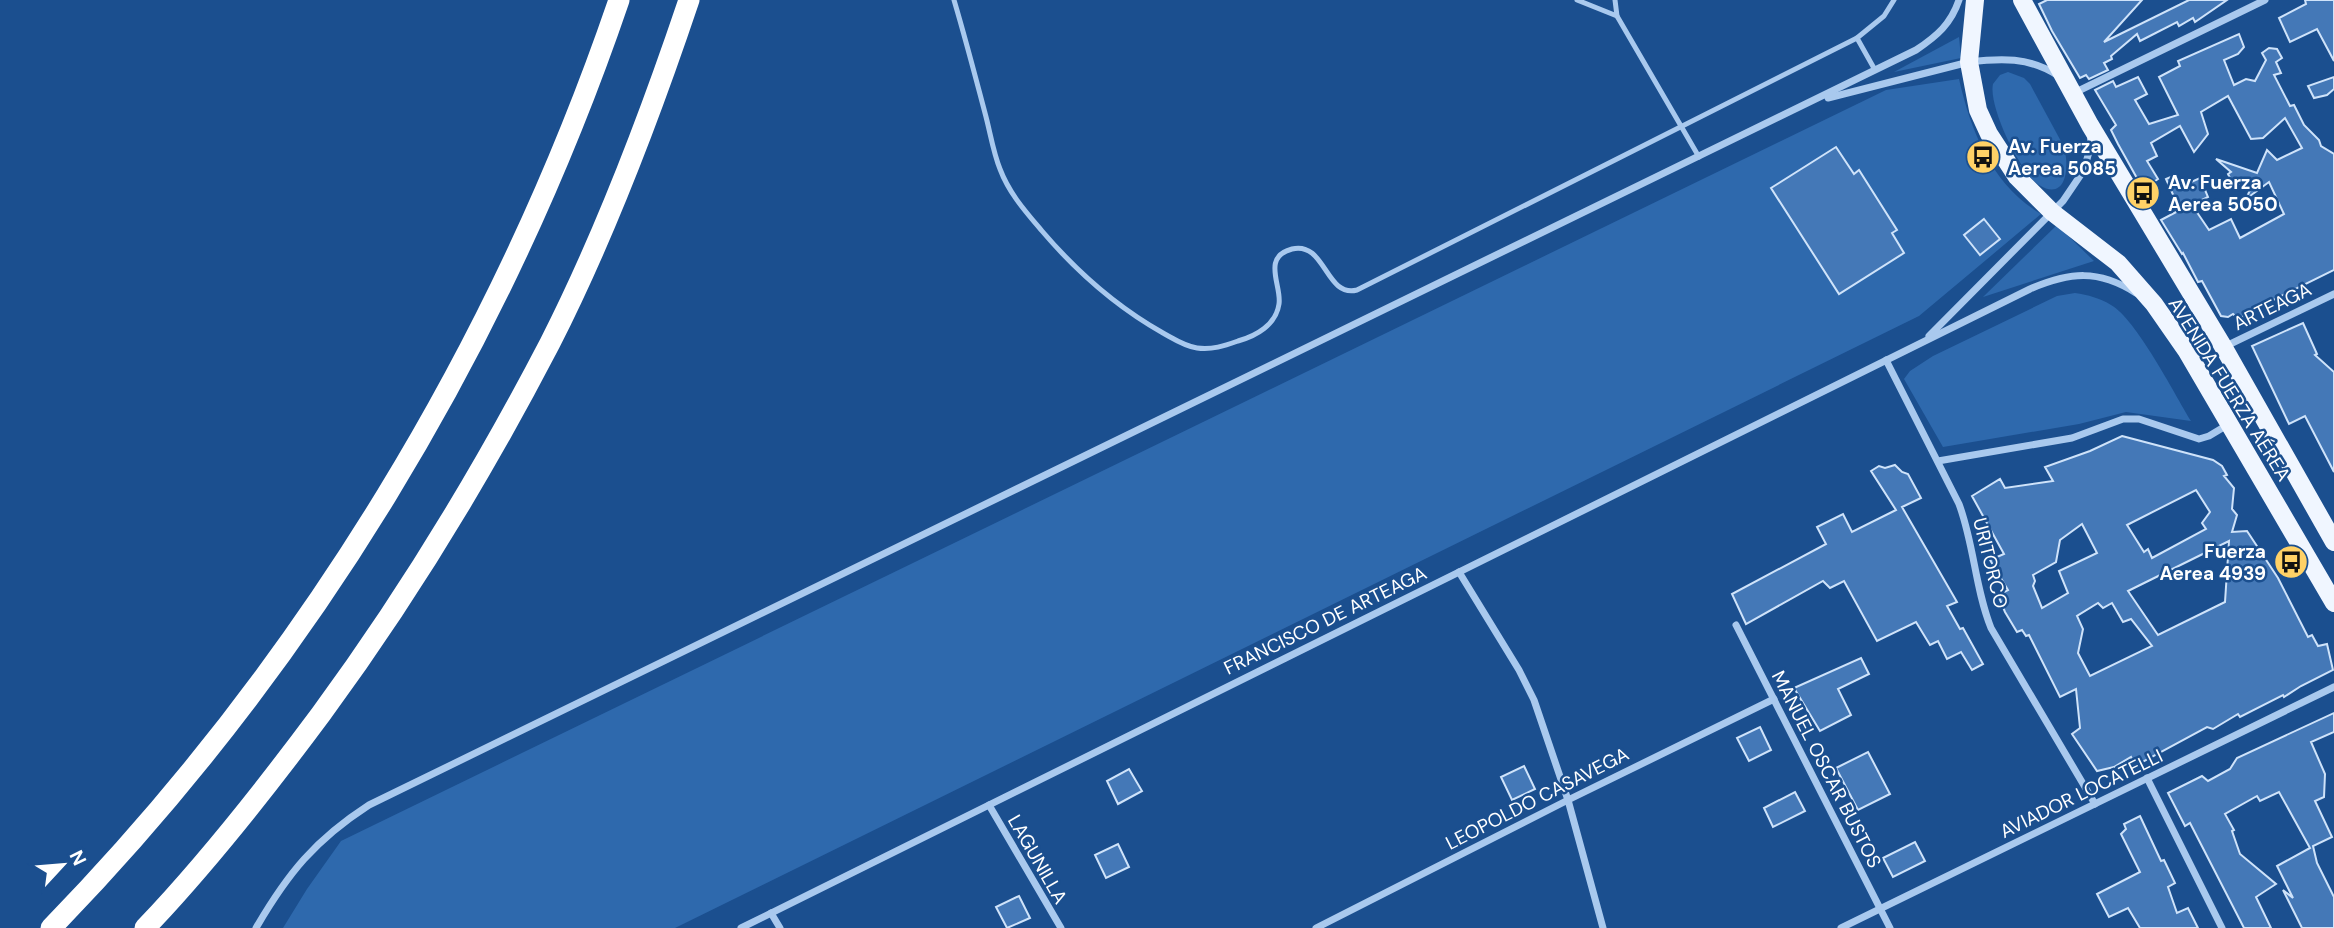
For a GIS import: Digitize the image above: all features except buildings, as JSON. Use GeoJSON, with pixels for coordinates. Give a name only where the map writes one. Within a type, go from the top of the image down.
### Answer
{"type":"FeatureCollection","features":[{"type":"Feature","properties":{"kind":"highway"},"geometry":{"type":"LineString","coordinates":[[51,928],[102,874],[208,752],[306,619],[373,517],[453,380],[496,297],[565,144],[619,0]]}},
{"type":"Feature","properties":{"kind":"highway"},"geometry":{"type":"LineString","coordinates":[[145,928],[220,843],[310,730],[393,611],[473,484],[551,341],[585,267],[655,96],[689,0]]}},
{"type":"Feature","properties":{"kind":"main road","name":"AVENIDA FUERZA AÉREA"},"geometry":{"type":"LineString","coordinates":[[1975,0],[1969,62],[1978,110],[1989,134],[2017,177],[2052,212],[2118,263],[2154,304],[2230,424],[2334,603]]}},
{"type":"Feature","properties":{"kind":"main road","name":"AVENIDA FUERZA AÉREA"},"geometry":{"type":"LineString","coordinates":[[2022,0],[2090,125],[2224,348],[2334,542]]}},
{"type":"Feature","properties":{"kind":"street"},"geometry":{"type":"LineString","coordinates":[[256,928],[279,889],[311,850],[339,824],[369,805],[1814,101],[1935,37],[1955,13],[1959,0]]}},
{"type":"Feature","properties":{"kind":"street"},"geometry":{"type":"LineString","coordinates":[[1814,101],[1969,62],[2007,60],[2035,63],[2058,76],[2074,94],[2265,0]]}},
{"type":"Feature","properties":{"kind":"street","name":"FRANCISCO DE ARTEAGA"},"geometry":{"type":"LineString","coordinates":[[1924,341],[2072,190],[2084,170],[2090,148],[2090,125]]}},
{"type":"Feature","properties":{"kind":"street","name":"FRANCISCO DE ARTEAGA"},"geometry":{"type":"LineString","coordinates":[[741,928],[2031,289],[2065,276],[2090,275],[2115,281],[2154,304]]}},
{"type":"Feature","properties":{"kind":"street","name":"ARTEAGA"},"geometry":{"type":"LineString","coordinates":[[2224,348],[2334,294]]}},
{"type":"Feature","properties":{"kind":"street","name":"URITORCO"},"geometry":{"type":"LineString","coordinates":[[1886,360],[1965,519],[1976,579],[1992,628],[2095,804]]}},
{"type":"Feature","properties":{"kind":"street"},"geometry":{"type":"LineString","coordinates":[[1938,461],[2072,438],[2123,419],[2139,419],[2199,439],[2230,424]]}},
{"type":"Feature","properties":{"kind":"street"},"geometry":{"type":"LineString","coordinates":[[1459,572],[1519,670],[1534,700],[1568,800],[1604,928]]}},
{"type":"Feature","properties":{"kind":"street","name":"MANUEL OSCAR BUSTOS"},"geometry":{"type":"LineString","coordinates":[[1736,625],[1890,928]]}},
{"type":"Feature","properties":{"kind":"street","name":"AVIADOR LOCATELLI"},"geometry":{"type":"LineString","coordinates":[[1841,928],[2334,687]]}},
{"type":"Feature","properties":{"kind":"street","name":"LEOPOLDO CASAVEGA"},"geometry":{"type":"LineString","coordinates":[[1316,928],[1774,699]]}},
{"type":"Feature","properties":{"kind":"street"},"geometry":{"type":"LineString","coordinates":[[2147,778],[2222,928]]}},
{"type":"Feature","properties":{"kind":"street","name":"LAGUNILLA"},"geometry":{"type":"LineString","coordinates":[[989,805],[1060,928]]}},
{"type":"Feature","properties":{"kind":"street"},"geometry":{"type":"LineString","coordinates":[[771,913],[780,928]]}},
{"type":"Feature","properties":{"kind":"lane"},"geometry":{"type":"LineString","coordinates":[[954,0],[1000,169],[1013,196],[1064,257],[1117,304],[1182,344],[1215,349],[1264,330],[1273,319],[1280,303],[1274,270],[1276,262],[1286,251],[1294,248],[1308,250],[1319,260],[1338,288],[1347,293],[1357,290],[1857,38],[1884,16],[1894,0]]}},
{"type":"Feature","properties":{"kind":"lane"},"geometry":{"type":"LineString","coordinates":[[1577,0],[1616,16]]}},
{"type":"Feature","properties":{"kind":"lane"},"geometry":{"type":"LineString","coordinates":[[1615,0],[1616,16],[1699,157]]}},
{"type":"Feature","properties":{"kind":"lane"},"geometry":{"type":"LineString","coordinates":[[1857,38],[1875,70]]}},
{"type":"Feature","properties":{"kind":"shaded area"},"geometry":{"type":"Polygon","coordinates":[[[1959,37],[1961,58],[1894,72],[1959,37]]]}},
{"type":"Feature","properties":{"kind":"shaded area"},"geometry":{"type":"Polygon","coordinates":[[[2008,72],[2024,78],[2030,84],[2063,145],[2066,170],[2061,185],[2056,189],[2039,185],[2031,178],[2015,154],[2000,122],[1995,107],[1993,84],[2000,75],[2008,72]]]}},
{"type":"Feature","properties":{"kind":"shaded area"},"geometry":{"type":"Polygon","coordinates":[[[1959,79],[1970,118],[1986,156],[2009,188],[2041,214],[1919,316],[675,928],[283,928],[341,841],[1886,90],[1959,79]]]}},
{"type":"Feature","properties":{"kind":"shaded area"},"geometry":{"type":"Polygon","coordinates":[[[2057,225],[2094,261],[1983,297],[2057,225]]]}},
{"type":"Feature","properties":{"kind":"shaded area"},"geometry":{"type":"Polygon","coordinates":[[[2075,293],[2103,300],[2132,325],[2191,421],[2126,412],[2079,424],[1943,447],[1904,379],[1910,371],[1933,356],[2057,296],[2075,293]]]}},
{"type":"Feature","properties":{"kind":"place","name":"Av. Fuerza Aerea 5085"},"geometry":{"type":"Point","coordinates":[1983,157]}},
{"type":"Feature","properties":{"kind":"place","name":"Av. Fuerza Aerea 5050"},"geometry":{"type":"Point","coordinates":[2143,193]}},
{"type":"Feature","properties":{"kind":"place","name":"Fuerza Aerea 4939"},"geometry":{"type":"Point","coordinates":[2291,562]}}]}
